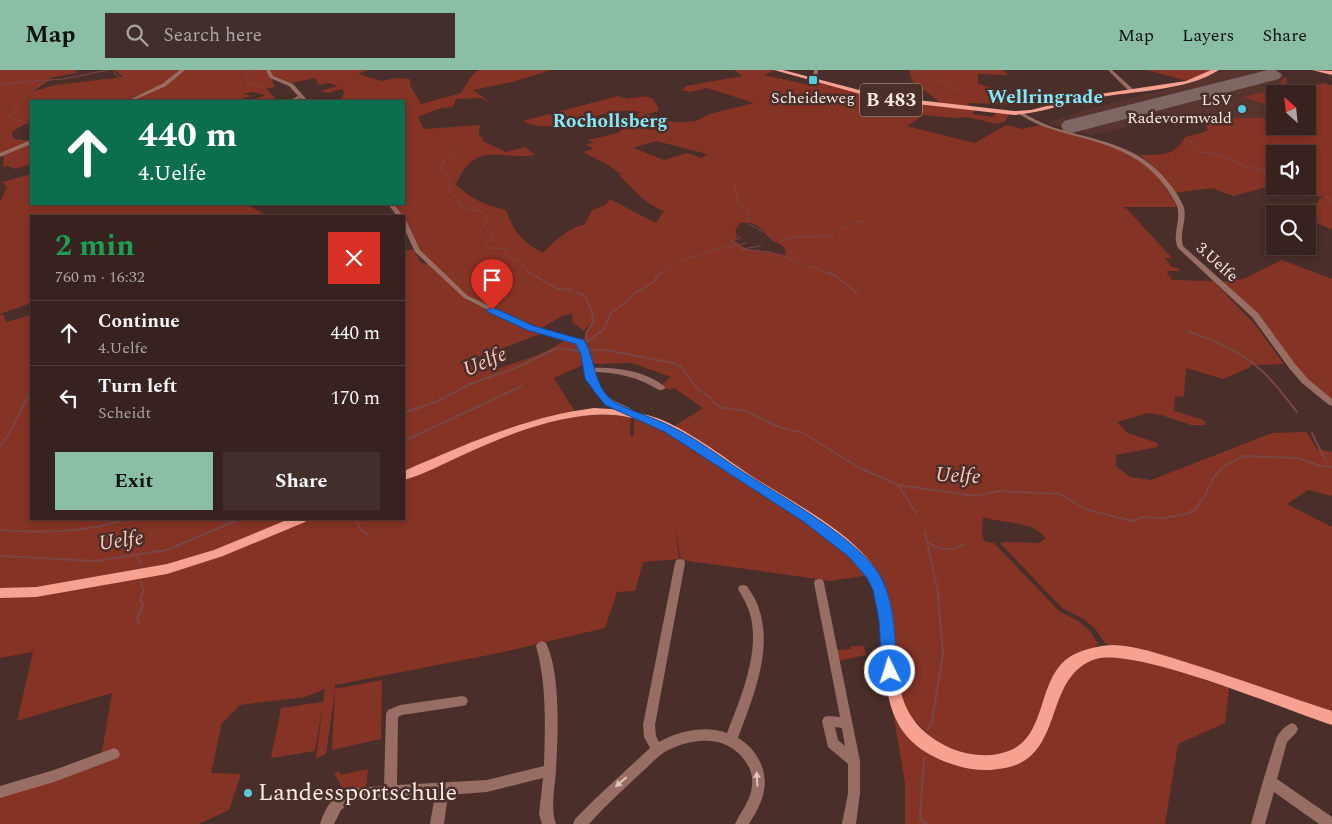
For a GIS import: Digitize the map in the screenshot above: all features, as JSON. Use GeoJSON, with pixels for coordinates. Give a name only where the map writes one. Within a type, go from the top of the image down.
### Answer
{"type":"FeatureCollection","features":[{"type":"Feature","properties":{"kind":"main road","name":"B 483"},"geometry":{"type":"LineString","coordinates":[[777,70],[882,98],[1021,113],[1080,99],[1187,82],[1216,70]]}},
{"type":"Feature","properties":{"kind":"main road"},"geometry":{"type":"LineString","coordinates":[[1315,70],[1332,73]]}},
{"type":"Feature","properties":{"kind":"main road"},"geometry":{"type":"LineString","coordinates":[[405,476],[546,418],[586,412],[632,414],[662,425],[831,535],[863,563],[876,580],[884,607],[892,689],[898,712],[906,724],[920,738],[945,754],[965,760],[988,763],[1008,761],[1023,754],[1039,737],[1057,682],[1064,672],[1082,657],[1107,651],[1136,654],[1189,669],[1332,718]]}},
{"type":"Feature","properties":{"kind":"main road"},"geometry":{"type":"LineString","coordinates":[[0,592],[36,592],[167,569],[199,560],[299,520]]}},
{"type":"Feature","properties":{"kind":"street"},"geometry":{"type":"LineString","coordinates":[[131,100],[164,85],[183,70]]}},
{"type":"Feature","properties":{"kind":"street"},"geometry":{"type":"LineString","coordinates":[[268,70],[270,77],[291,85],[304,100]]}},
{"type":"Feature","properties":{"kind":"street"},"geometry":{"type":"LineString","coordinates":[[811,79],[814,78],[816,70]]}},
{"type":"Feature","properties":{"kind":"street"},"geometry":{"type":"LineString","coordinates":[[1110,70],[1132,91]]}},
{"type":"Feature","properties":{"kind":"street"},"geometry":{"type":"LineString","coordinates":[[292,100],[300,97]]}},
{"type":"Feature","properties":{"kind":"street","name":"3.Uelfe"},"geometry":{"type":"LineString","coordinates":[[1021,113],[1049,127],[1118,147],[1150,164],[1157,171],[1180,207],[1182,218],[1177,236],[1180,247],[1255,315],[1292,366],[1305,381],[1332,404]]}},
{"type":"Feature","properties":{"kind":"street"},"geometry":{"type":"LineString","coordinates":[[0,155],[30,142]]}},
{"type":"Feature","properties":{"kind":"street"},"geometry":{"type":"LineString","coordinates":[[405,224],[421,256],[459,291],[477,303],[530,328],[580,342],[586,355],[590,379],[605,400],[632,414]]}},
{"type":"Feature","properties":{"kind":"street"},"geometry":{"type":"LineString","coordinates":[[588,370],[608,370],[630,374],[662,388]]}},
{"type":"Feature","properties":{"kind":"street"},"geometry":{"type":"LineString","coordinates":[[657,750],[650,737],[649,725],[680,563]]}},
{"type":"Feature","properties":{"kind":"street"},"geometry":{"type":"LineString","coordinates":[[819,583],[854,761],[854,793],[849,824]]}},
{"type":"Feature","properties":{"kind":"street"},"geometry":{"type":"LineString","coordinates":[[731,739],[748,696],[757,657],[758,638],[756,620],[750,600],[743,589]]}},
{"type":"Feature","properties":{"kind":"street"},"geometry":{"type":"LineString","coordinates":[[542,646],[546,656],[549,676],[550,770],[546,814],[549,824]]}},
{"type":"Feature","properties":{"kind":"street"},"geometry":{"type":"LineString","coordinates":[[390,792],[392,714],[400,710],[462,702]]}},
{"type":"Feature","properties":{"kind":"street"},"geometry":{"type":"LineString","coordinates":[[847,723],[828,721],[832,743],[854,761]]}},
{"type":"Feature","properties":{"kind":"street"},"geometry":{"type":"LineString","coordinates":[[1258,824],[1282,739],[1292,729]]}},
{"type":"Feature","properties":{"kind":"street"},"geometry":{"type":"LineString","coordinates":[[580,824],[614,789],[657,750],[694,736],[710,734],[731,739],[745,750],[758,773],[757,796],[742,824]]}},
{"type":"Feature","properties":{"kind":"street"},"geometry":{"type":"LineString","coordinates":[[0,792],[54,776],[114,754]]}},
{"type":"Feature","properties":{"kind":"street"},"geometry":{"type":"LineString","coordinates":[[327,824],[330,814],[337,804],[353,794],[487,786],[550,770]]}},
{"type":"Feature","properties":{"kind":"street"},"geometry":{"type":"LineString","coordinates":[[1269,782],[1330,824]]}},
{"type":"Feature","properties":{"kind":"street"},"geometry":{"type":"LineString","coordinates":[[437,824],[442,789]]}},
{"type":"Feature","properties":{"kind":"shaded area"},"geometry":{"type":"Polygon","coordinates":[[[0,70],[76,70],[77,73],[49,78],[52,79],[31,92],[55,85],[123,77],[115,70],[268,70],[275,87],[266,89],[276,98],[268,100],[255,99],[265,95],[252,92],[244,94],[252,96],[238,100],[30,100],[30,121],[12,132],[13,139],[30,141],[30,164],[15,169],[8,166],[3,167],[4,153],[0,154],[0,70]]]}},
{"type":"Feature","properties":{"kind":"shaded area"},"geometry":{"type":"Polygon","coordinates":[[[269,70],[368,70],[358,74],[381,81],[397,78],[410,79],[410,85],[421,104],[461,93],[478,70],[551,70],[513,82],[473,90],[494,105],[481,98],[456,99],[453,107],[441,108],[418,117],[424,129],[480,125],[479,136],[483,137],[483,141],[506,152],[525,147],[535,155],[489,155],[480,157],[471,162],[463,171],[456,185],[480,201],[506,210],[512,225],[520,236],[543,253],[562,236],[585,224],[592,210],[605,205],[610,199],[656,223],[664,211],[640,196],[619,175],[621,174],[605,163],[583,152],[593,149],[586,144],[594,143],[588,140],[618,133],[640,112],[611,113],[549,126],[535,125],[523,121],[618,96],[625,98],[647,97],[656,103],[659,111],[647,114],[641,113],[673,122],[696,121],[710,114],[754,103],[707,88],[689,92],[682,90],[686,86],[742,76],[734,70],[775,70],[764,75],[814,86],[812,88],[821,83],[860,93],[974,110],[973,114],[993,117],[995,113],[1009,114],[1005,122],[996,124],[968,117],[954,118],[924,115],[907,126],[975,143],[1006,125],[1022,129],[1041,125],[1095,140],[1136,156],[1160,178],[1177,207],[1122,207],[1127,209],[1172,258],[1165,258],[1172,267],[1178,268],[1180,271],[1166,271],[1172,280],[1213,281],[1253,322],[1284,364],[1250,365],[1251,367],[1223,379],[1186,368],[1184,397],[1175,396],[1174,411],[1204,420],[1206,425],[1191,425],[1161,415],[1148,413],[1117,422],[1128,433],[1157,443],[1158,447],[1116,455],[1116,466],[1130,477],[1151,480],[1272,433],[1307,432],[1317,449],[1332,452],[1332,496],[1308,490],[1287,504],[1332,527],[1332,713],[1112,647],[1105,643],[1097,631],[1084,619],[1062,608],[1000,543],[1039,543],[1046,538],[1028,526],[983,517],[982,532],[984,541],[994,543],[1059,611],[1080,622],[1090,631],[1098,644],[1094,648],[1081,651],[1057,670],[1050,681],[1033,733],[1023,745],[1001,755],[970,756],[936,743],[898,703],[889,620],[856,552],[671,428],[703,408],[674,388],[670,390],[661,385],[671,377],[632,363],[589,364],[584,343],[587,343],[582,342],[591,322],[584,331],[572,322],[573,314],[564,315],[540,329],[468,296],[423,255],[405,222],[405,215],[401,215],[395,205],[405,205],[405,100],[338,100],[342,98],[344,93],[342,89],[328,93],[321,91],[338,86],[329,83],[319,85],[315,78],[292,83],[273,78],[269,70]],[[656,141],[633,148],[664,160],[688,153],[701,158],[707,154],[656,141]],[[740,223],[735,231],[737,236],[734,240],[746,249],[786,255],[785,248],[757,226],[749,223],[740,223]]]}},
{"type":"Feature","properties":{"kind":"shaded area"},"geometry":{"type":"Polygon","coordinates":[[[909,70],[1003,70],[1008,75],[978,74],[978,84],[1004,90],[1008,104],[968,103],[970,108],[945,106],[912,81],[909,70]]]}},
{"type":"Feature","properties":{"kind":"shaded area"},"geometry":{"type":"Polygon","coordinates":[[[1146,70],[1211,70],[1188,81],[1146,70]]]}},
{"type":"Feature","properties":{"kind":"shaded area"},"geometry":{"type":"Polygon","coordinates":[[[1224,70],[1273,70],[1282,73],[1284,79],[1280,85],[1266,85],[1266,92],[1244,97],[1266,105],[1266,118],[1161,119],[1093,135],[1047,123],[1095,107],[1194,82],[1224,70]]]}},
{"type":"Feature","properties":{"kind":"shaded area"},"geometry":{"type":"Polygon","coordinates":[[[1284,78],[1287,78],[1286,85],[1280,85],[1284,78]]]}},
{"type":"Feature","properties":{"kind":"shaded area"},"geometry":{"type":"Polygon","coordinates":[[[1325,83],[1332,86],[1332,230],[1316,222],[1316,206],[1318,201],[1325,194],[1321,197],[1315,195],[1316,145],[1266,145],[1266,187],[1233,196],[1212,188],[1173,193],[1159,171],[1140,155],[1166,154],[1176,149],[1185,137],[1208,131],[1202,118],[1266,118],[1266,135],[1316,135],[1316,85],[1325,83]]]}},
{"type":"Feature","properties":{"kind":"shaded area"},"geometry":{"type":"Polygon","coordinates":[[[1266,92],[1266,105],[1243,97],[1266,92]]]}},
{"type":"Feature","properties":{"kind":"shaded area"},"geometry":{"type":"Polygon","coordinates":[[[30,174],[30,205],[248,205],[266,215],[30,215],[30,303],[0,314],[0,202],[7,187],[2,182],[30,174]]]}},
{"type":"Feature","properties":{"kind":"shaded area"},"geometry":{"type":"Polygon","coordinates":[[[413,249],[421,263],[429,264],[467,300],[523,326],[543,333],[468,361],[475,371],[493,365],[499,368],[525,360],[565,340],[578,343],[585,364],[554,378],[575,412],[553,416],[509,429],[405,474],[405,251],[413,249]]]}},
{"type":"Feature","properties":{"kind":"shaded area"},"geometry":{"type":"Polygon","coordinates":[[[1282,260],[1332,279],[1332,401],[1309,382],[1221,282],[1243,279],[1282,260]]]}},
{"type":"Feature","properties":{"kind":"shaded area"},"geometry":{"type":"Polygon","coordinates":[[[3,314],[6,322],[30,315],[30,520],[295,520],[217,552],[180,564],[40,589],[0,590],[0,315],[3,314]]]}},
{"type":"Feature","properties":{"kind":"shaded area"},"geometry":{"type":"Polygon","coordinates":[[[595,414],[631,416],[630,436],[634,436],[634,417],[643,419],[661,428],[829,536],[841,545],[870,575],[831,581],[681,560],[676,532],[679,559],[643,562],[635,591],[617,592],[605,628],[504,652],[335,685],[335,689],[382,680],[381,739],[332,750],[335,691],[326,754],[316,759],[323,703],[315,751],[271,758],[281,708],[323,702],[325,689],[305,697],[240,705],[222,723],[211,773],[241,774],[229,810],[199,824],[0,824],[0,792],[101,758],[112,693],[17,721],[33,652],[0,658],[0,595],[208,558],[301,520],[405,520],[405,478],[526,428],[556,418],[595,414]]]}},
{"type":"Feature","properties":{"kind":"shaded area"},"geometry":{"type":"Polygon","coordinates":[[[851,646],[864,646],[866,655],[838,661],[837,650],[851,649],[851,646]]]}},
{"type":"Feature","properties":{"kind":"shaded area"},"geometry":{"type":"Polygon","coordinates":[[[1095,656],[1135,657],[1229,688],[1225,723],[1178,744],[1165,824],[905,824],[905,783],[893,712],[903,725],[926,746],[1015,762],[1066,675],[1095,656]]]}},
{"type":"Feature","properties":{"kind":"shaded area"},"geometry":{"type":"Polygon","coordinates":[[[368,769],[366,787],[344,791],[334,773],[340,771],[340,775],[368,769]]]}},
{"type":"Feature","properties":{"kind":"waterway"},"geometry":{"type":"LineString","coordinates":[[0,84],[63,79],[108,70]]}},
{"type":"Feature","properties":{"kind":"waterway"},"geometry":{"type":"LineString","coordinates":[[114,70],[115,74],[122,79]]}},
{"type":"Feature","properties":{"kind":"waterway"},"geometry":{"type":"LineString","coordinates":[[251,70],[245,78],[249,84],[264,87]]}},
{"type":"Feature","properties":{"kind":"waterway"},"geometry":{"type":"LineString","coordinates":[[917,70],[923,74]]}},
{"type":"Feature","properties":{"kind":"waterway"},"geometry":{"type":"LineString","coordinates":[[932,77],[962,92]]}},
{"type":"Feature","properties":{"kind":"waterway"},"geometry":{"type":"LineString","coordinates":[[24,122],[9,117],[20,101],[45,81]]}},
{"type":"Feature","properties":{"kind":"waterway"},"geometry":{"type":"LineString","coordinates":[[26,123],[30,124]]}},
{"type":"Feature","properties":{"kind":"waterway"},"geometry":{"type":"LineString","coordinates":[[1188,140],[1202,152],[1217,154],[1245,166],[1266,172]]}},
{"type":"Feature","properties":{"kind":"waterway"},"geometry":{"type":"LineString","coordinates":[[462,149],[443,161],[441,168],[451,181],[449,192],[459,200],[460,206],[482,212],[487,217],[484,227],[493,235],[486,244],[490,248],[507,249],[504,254],[524,263],[522,265],[530,273]]}},
{"type":"Feature","properties":{"kind":"waterway"},"geometry":{"type":"LineString","coordinates":[[734,183],[738,202],[748,210],[748,222]]}},
{"type":"Feature","properties":{"kind":"waterway"},"geometry":{"type":"LineString","coordinates":[[1316,191],[1321,194]]}},
{"type":"Feature","properties":{"kind":"waterway"},"geometry":{"type":"LineString","coordinates":[[1325,196],[1332,203]]}},
{"type":"Feature","properties":{"kind":"waterway"},"geometry":{"type":"LineString","coordinates":[[780,241],[794,237],[829,236],[837,230],[854,223],[867,221]]}},
{"type":"Feature","properties":{"kind":"waterway"},"geometry":{"type":"LineString","coordinates":[[749,224],[763,232]]}},
{"type":"Feature","properties":{"kind":"waterway"},"geometry":{"type":"LineString","coordinates":[[766,234],[775,242]]}},
{"type":"Feature","properties":{"kind":"waterway"},"geometry":{"type":"LineString","coordinates":[[736,245],[731,241],[740,238],[737,235]]}},
{"type":"Feature","properties":{"kind":"waterway"},"geometry":{"type":"LineString","coordinates":[[662,273],[686,259],[746,243]]}},
{"type":"Feature","properties":{"kind":"waterway"},"geometry":{"type":"LineString","coordinates":[[737,246],[742,249]]}},
{"type":"Feature","properties":{"kind":"waterway"},"geometry":{"type":"LineString","coordinates":[[742,249],[761,246]]}},
{"type":"Feature","properties":{"kind":"waterway"},"geometry":{"type":"LineString","coordinates":[[742,249],[770,252],[829,273]]}},
{"type":"Feature","properties":{"kind":"waterway"},"geometry":{"type":"LineString","coordinates":[[528,272],[558,289],[571,290]]}},
{"type":"Feature","properties":{"kind":"waterway"},"geometry":{"type":"LineString","coordinates":[[594,321],[586,333],[587,342],[603,330],[611,313],[631,298],[632,295],[657,280],[655,278],[663,272]]}},
{"type":"Feature","properties":{"kind":"waterway"},"geometry":{"type":"LineString","coordinates":[[826,272],[834,275],[857,293]]}},
{"type":"Feature","properties":{"kind":"waterway"},"geometry":{"type":"LineString","coordinates":[[576,292],[585,296],[593,315],[592,319]]}},
{"type":"Feature","properties":{"kind":"waterway"},"geometry":{"type":"LineString","coordinates":[[1187,331],[1220,344],[1257,366],[1297,412]]}},
{"type":"Feature","properties":{"kind":"waterway","name":"Uelfe"},"geometry":{"type":"LineString","coordinates":[[405,413],[438,401],[470,384],[518,367],[557,348],[579,351]]}},
{"type":"Feature","properties":{"kind":"waterway","name":"Uelfe"},"geometry":{"type":"LineString","coordinates":[[587,350],[607,350],[673,363],[681,367],[697,388],[711,398],[714,403],[723,408],[746,411],[781,428],[803,433],[858,467],[898,485]]}},
{"type":"Feature","properties":{"kind":"waterway"},"geometry":{"type":"LineString","coordinates":[[405,441],[522,386]]}},
{"type":"Feature","properties":{"kind":"waterway"},"geometry":{"type":"LineString","coordinates":[[0,447],[13,427],[30,393]]}},
{"type":"Feature","properties":{"kind":"waterway"},"geometry":{"type":"LineString","coordinates":[[1312,433],[1326,462]]}},
{"type":"Feature","properties":{"kind":"waterway","name":"Uelfe"},"geometry":{"type":"LineString","coordinates":[[898,485],[976,496],[999,491],[1060,494],[1085,509],[1132,521],[1143,517],[1162,518],[1186,514],[1194,510],[1203,499],[1214,477],[1223,467],[1244,456],[1298,458],[1320,466],[1332,467]]}},
{"type":"Feature","properties":{"kind":"waterway"},"geometry":{"type":"LineString","coordinates":[[898,485],[916,513]]}},
{"type":"Feature","properties":{"kind":"waterway"},"geometry":{"type":"LineString","coordinates":[[0,530],[64,531],[96,527],[124,520]]}},
{"type":"Feature","properties":{"kind":"waterway","name":"Uelfe"},"geometry":{"type":"LineString","coordinates":[[0,556],[95,561],[167,550],[238,520]]}},
{"type":"Feature","properties":{"kind":"waterway"},"geometry":{"type":"LineString","coordinates":[[356,520],[360,529],[369,536]]}},
{"type":"Feature","properties":{"kind":"waterway"},"geometry":{"type":"LineString","coordinates":[[925,532],[927,542]]}},
{"type":"Feature","properties":{"kind":"waterway"},"geometry":{"type":"LineString","coordinates":[[927,542],[945,549],[964,544]]}},
{"type":"Feature","properties":{"kind":"waterway"},"geometry":{"type":"LineString","coordinates":[[927,542],[939,597]]}},
{"type":"Feature","properties":{"kind":"waterway"},"geometry":{"type":"LineString","coordinates":[[136,555],[142,564]]}},
{"type":"Feature","properties":{"kind":"waterway"},"geometry":{"type":"LineString","coordinates":[[139,623],[137,618],[143,605],[140,599],[144,591],[140,581]]}},
{"type":"Feature","properties":{"kind":"waterway"},"geometry":{"type":"LineString","coordinates":[[928,729],[932,722],[943,653],[938,595]]}},
{"type":"Feature","properties":{"kind":"waterway"},"geometry":{"type":"LineString","coordinates":[[924,759],[920,819],[927,824]]}},
{"type":"Feature","properties":{"kind":"runway"},"geometry":{"type":"LineString","coordinates":[[1072,126],[1272,75]]}},
{"type":"Feature","properties":{"kind":"place","name":"Scheideweg"},"geometry":{"type":"Point","coordinates":[813,80]}},
{"type":"Feature","properties":{"kind":"place","name":"LSV Radevormwald"},"geometry":{"type":"Point","coordinates":[1242,109]}},
{"type":"Feature","properties":{"kind":"place","name":"Landessportschule"},"geometry":{"type":"Point","coordinates":[248,793]}},
{"type":"Feature","properties":{"kind":"district","name":"Wellringrade"},"geometry":{"type":"Point","coordinates":[1045,97]}},
{"type":"Feature","properties":{"kind":"district","name":"Rochollsberg"},"geometry":{"type":"Point","coordinates":[610,121]}},
{"type":"Feature","properties":{"kind":"route"},"geometry":{"type":"LineString","coordinates":[[492,310],[530,328],[580,342],[586,355],[590,379],[602,397],[609,403],[669,429],[808,519],[843,544],[869,570],[876,580],[886,620],[890,671]]}}]}
